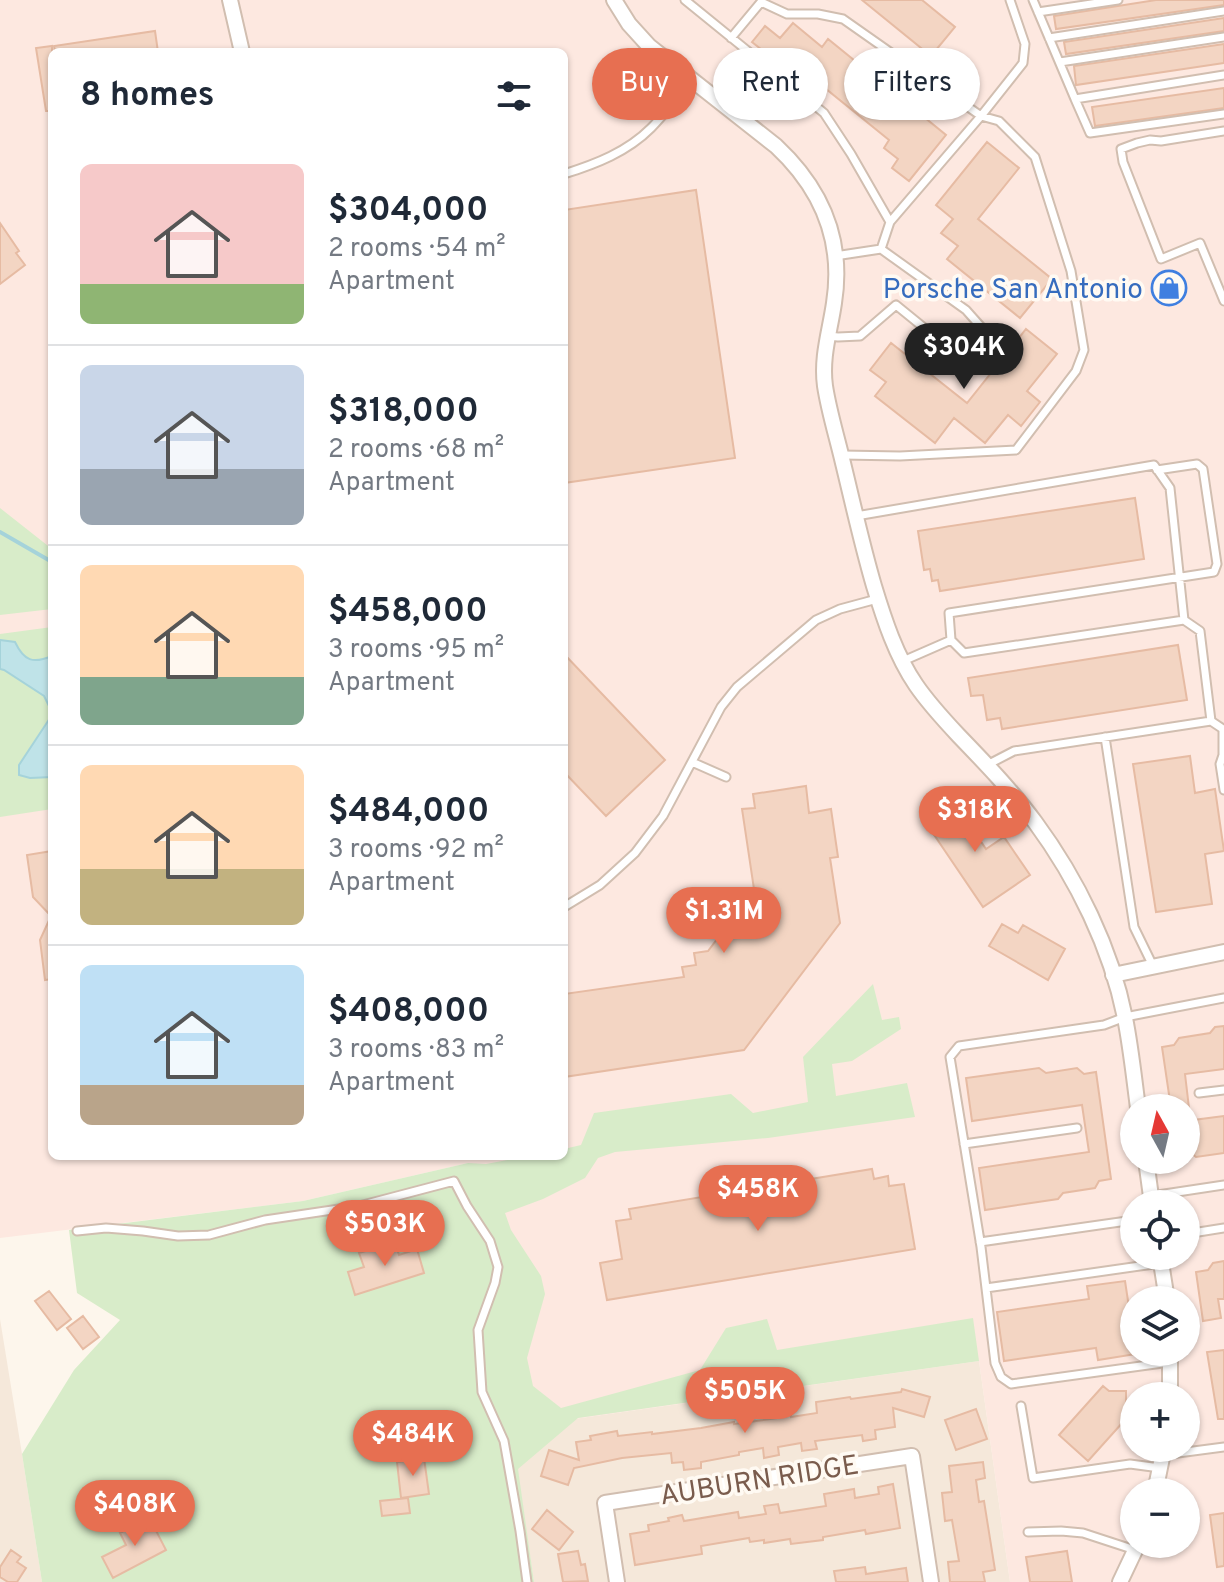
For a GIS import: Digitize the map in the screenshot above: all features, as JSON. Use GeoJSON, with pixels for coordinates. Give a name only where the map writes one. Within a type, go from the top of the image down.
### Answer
{"type":"FeatureCollection","features":[{"type":"Feature","properties":{"kind":"street"},"geometry":{"type":"LineString","coordinates":[[230,0],[241,48]]}},
{"type":"Feature","properties":{"kind":"street"},"geometry":{"type":"LineString","coordinates":[[614,0],[629,24],[651,48]]}},
{"type":"Feature","properties":{"kind":"street"},"geometry":{"type":"LineString","coordinates":[[697,85],[776,146],[801,172],[827,218],[835,256],[836,289],[824,356],[825,387],[878,599],[892,639],[914,683],[1034,821],[1077,888],[1113,975],[1125,1017],[1136,1094]]}},
{"type":"Feature","properties":{"kind":"street"},"geometry":{"type":"LineString","coordinates":[[1113,975],[1224,952]]}},
{"type":"Feature","properties":{"kind":"street","name":"AUBURN RIDGE"},"geometry":{"type":"LineString","coordinates":[[617,1582],[605,1503],[912,1456],[931,1582]]}},
{"type":"Feature","properties":{"kind":"street"},"geometry":{"type":"LineString","coordinates":[[1120,1582],[1132,1558]]}},
{"type":"Feature","properties":{"kind":"lane"},"geometry":{"type":"LineString","coordinates":[[685,0],[824,113],[890,222]]}},
{"type":"Feature","properties":{"kind":"lane"},"geometry":{"type":"LineString","coordinates":[[881,249],[890,222],[1023,63],[1025,44],[1010,0]]}},
{"type":"Feature","properties":{"kind":"lane"},"geometry":{"type":"LineString","coordinates":[[1033,0],[1090,133],[1224,114]]}},
{"type":"Feature","properties":{"kind":"lane"},"geometry":{"type":"LineString","coordinates":[[1038,12],[1118,0]]}},
{"type":"Feature","properties":{"kind":"lane"},"geometry":{"type":"LineString","coordinates":[[731,38],[761,2],[787,14],[818,14],[843,19],[981,116],[999,121],[1035,157],[1071,271],[1084,350],[1076,371],[1016,450],[900,456],[842,455]]}},
{"type":"Feature","properties":{"kind":"lane"},"geometry":{"type":"LineString","coordinates":[[1049,38],[1224,11]]}},
{"type":"Feature","properties":{"kind":"lane"},"geometry":{"type":"LineString","coordinates":[[1060,62],[1224,37]]}},
{"type":"Feature","properties":{"kind":"lane"},"geometry":{"type":"LineString","coordinates":[[1075,99],[1224,75]]}},
{"type":"Feature","properties":{"kind":"lane"},"geometry":{"type":"LineString","coordinates":[[568,173],[623,150],[658,120]]}},
{"type":"Feature","properties":{"kind":"lane"},"geometry":{"type":"LineString","coordinates":[[1224,131],[1150,140],[1121,149],[1123,162],[1161,259],[1200,243],[1220,279],[1224,301]]}},
{"type":"Feature","properties":{"kind":"lane"},"geometry":{"type":"LineString","coordinates":[[827,335],[860,336],[896,305],[966,362],[990,337],[966,310],[881,249],[835,256]]}},
{"type":"Feature","properties":{"kind":"lane"},"geometry":{"type":"LineString","coordinates":[[1157,470],[1197,464],[1203,469],[1217,564],[1214,572],[949,613],[951,640],[964,653],[1184,620],[1200,631],[1211,721]]}},
{"type":"Feature","properties":{"kind":"lane"},"geometry":{"type":"LineString","coordinates":[[856,516],[1154,465],[1170,488],[1184,620]]}},
{"type":"Feature","properties":{"kind":"lane"},"geometry":{"type":"LineString","coordinates":[[568,905],[600,885],[635,853],[663,816],[721,707],[737,687],[816,620],[840,609],[878,599]]}},
{"type":"Feature","properties":{"kind":"lane"},"geometry":{"type":"LineString","coordinates":[[903,661],[951,640]]}},
{"type":"Feature","properties":{"kind":"lane"},"geometry":{"type":"LineString","coordinates":[[987,765],[1014,751],[1211,721],[1223,729],[1220,764],[1224,790]]}},
{"type":"Feature","properties":{"kind":"lane"},"geometry":{"type":"LineString","coordinates":[[1105,737],[1134,927],[1153,966]]}},
{"type":"Feature","properties":{"kind":"lane"},"geometry":{"type":"LineString","coordinates":[[692,762],[726,777]]}},
{"type":"Feature","properties":{"kind":"lane"},"geometry":{"type":"LineString","coordinates":[[1120,1365],[1011,1384],[1001,1377],[995,1363],[980,1242],[950,1057],[959,1046],[1104,1025],[1125,1017],[1224,998]]}},
{"type":"Feature","properties":{"kind":"lane"},"geometry":{"type":"LineString","coordinates":[[1199,1093],[1224,1090]]}},
{"type":"Feature","properties":{"kind":"lane"},"geometry":{"type":"LineString","coordinates":[[964,1144],[1077,1128]]}},
{"type":"Feature","properties":{"kind":"lane"},"geometry":{"type":"LineString","coordinates":[[77,1231],[106,1228],[178,1236],[209,1235],[265,1220],[359,1206],[454,1181],[490,1241],[498,1267],[478,1330],[482,1392],[504,1441],[527,1582]]}},
{"type":"Feature","properties":{"kind":"lane"},"geometry":{"type":"LineString","coordinates":[[1200,1190],[1224,1185]]}},
{"type":"Feature","properties":{"kind":"lane"},"geometry":{"type":"LineString","coordinates":[[980,1242],[1120,1222]]}},
{"type":"Feature","properties":{"kind":"lane"},"geometry":{"type":"LineString","coordinates":[[1200,1232],[1224,1228]]}},
{"type":"Feature","properties":{"kind":"lane"},"geometry":{"type":"LineString","coordinates":[[986,1288],[1120,1266]]}},
{"type":"Feature","properties":{"kind":"lane"},"geometry":{"type":"LineString","coordinates":[[1021,1406],[1033,1478],[1139,1462]]}},
{"type":"Feature","properties":{"kind":"lane"},"geometry":{"type":"LineString","coordinates":[[1200,1451],[1224,1447]]}},
{"type":"Feature","properties":{"kind":"lane"},"geometry":{"type":"LineString","coordinates":[[1028,1532],[1083,1533],[1120,1543]]}},
{"type":"Feature","properties":{"kind":"shaded area"},"geometry":{"type":"Polygon","coordinates":[[[0,0],[1224,0],[1224,1582],[1010,1582],[979,1361],[511,1428],[468,1163],[303,1201],[0,1238],[0,0]]]}},
{"type":"Feature","properties":{"kind":"shaded area"},"geometry":{"type":"Polygon","coordinates":[[[0,1319],[22,1454],[42,1582],[0,1582],[0,1319]]]}},
{"type":"Feature","properties":{"kind":"shaded area"},"geometry":{"type":"Polygon","coordinates":[[[979,1361],[1010,1582],[534,1582],[511,1428],[979,1361]]]}},
{"type":"Feature","properties":{"kind":"green space"},"geometry":{"type":"Polygon","coordinates":[[[0,508],[48,546],[48,609],[0,615],[0,508]]]}},
{"type":"Feature","properties":{"kind":"green space"},"geometry":{"type":"Polygon","coordinates":[[[48,628],[48,810],[0,817],[0,634],[48,628]]]}},
{"type":"Feature","properties":{"kind":"green space"},"geometry":{"type":"Polygon","coordinates":[[[873,984],[882,1020],[899,1017],[901,1029],[852,1061],[832,1064],[836,1096],[907,1083],[915,1117],[768,1138],[615,1152],[598,1158],[585,1178],[543,1199],[505,1213],[511,1230],[541,1276],[545,1294],[527,1358],[533,1386],[561,1408],[700,1370],[726,1328],[767,1319],[777,1350],[973,1318],[979,1361],[578,1418],[518,1469],[534,1582],[42,1582],[22,1454],[74,1370],[120,1320],[77,1293],[69,1230],[303,1201],[468,1163],[568,1160],[568,1148],[581,1145],[594,1113],[731,1094],[753,1113],[808,1102],[803,1057],[873,984]]]}},
{"type":"Feature","properties":{"kind":"water"},"geometry":{"type":"Polygon","coordinates":[[[0,640],[15,642],[30,659],[48,657],[48,704],[44,696],[0,669],[0,640]]]}},
{"type":"Feature","properties":{"kind":"water"},"geometry":{"type":"Polygon","coordinates":[[[48,721],[48,777],[19,775],[19,765],[48,721]]]}},
{"type":"Feature","properties":{"kind":"building"},"geometry":{"type":"Polygon","coordinates":[[[862,0],[922,0],[955,27],[938,48],[921,48],[862,0]]]}},
{"type":"Feature","properties":{"kind":"building"},"geometry":{"type":"Polygon","coordinates":[[[1156,0],[1224,0],[1224,5],[1056,29],[1054,16],[1156,0]]]}},
{"type":"Feature","properties":{"kind":"building"},"geometry":{"type":"Polygon","coordinates":[[[1224,18],[1224,31],[1066,54],[1064,42],[1224,18]]]}},
{"type":"Feature","properties":{"kind":"building"},"geometry":{"type":"Polygon","coordinates":[[[793,23],[822,47],[828,39],[844,52],[844,104],[828,91],[828,48],[760,48],[752,42],[765,26],[780,38],[793,23]]]}},
{"type":"Feature","properties":{"kind":"building"},"geometry":{"type":"Polygon","coordinates":[[[155,31],[157,48],[54,48],[155,31]]]}},
{"type":"Feature","properties":{"kind":"building"},"geometry":{"type":"Polygon","coordinates":[[[1224,44],[1224,63],[1076,85],[1074,66],[1224,44]]]}},
{"type":"Feature","properties":{"kind":"building"},"geometry":{"type":"Polygon","coordinates":[[[52,46],[48,48],[48,111],[46,111],[36,48],[52,46]]]}},
{"type":"Feature","properties":{"kind":"building"},"geometry":{"type":"Polygon","coordinates":[[[1224,88],[1224,108],[1095,126],[1092,107],[1224,88]]]}},
{"type":"Feature","properties":{"kind":"building"},"geometry":{"type":"Polygon","coordinates":[[[864,120],[928,120],[946,135],[909,181],[892,168],[898,159],[884,148],[889,140],[864,120]]]}},
{"type":"Feature","properties":{"kind":"building"},"geometry":{"type":"Polygon","coordinates":[[[987,142],[1019,168],[978,219],[1052,279],[1020,318],[947,259],[958,246],[941,233],[953,219],[936,205],[987,142]]]}},
{"type":"Feature","properties":{"kind":"building"},"geometry":{"type":"Polygon","coordinates":[[[696,190],[735,458],[568,482],[568,209],[696,190]]]}},
{"type":"Feature","properties":{"kind":"building"},"geometry":{"type":"Polygon","coordinates":[[[0,223],[25,265],[0,284],[0,223]]]}},
{"type":"Feature","properties":{"kind":"building"},"geometry":{"type":"Polygon","coordinates":[[[1026,329],[1057,354],[1027,391],[1040,402],[1021,426],[1008,415],[985,443],[954,418],[935,443],[875,396],[886,382],[870,370],[891,343],[967,403],[1026,329]]]}},
{"type":"Feature","properties":{"kind":"building"},"geometry":{"type":"Polygon","coordinates":[[[1135,498],[1144,559],[940,591],[938,580],[932,581],[930,569],[924,570],[918,531],[1135,498]]]}},
{"type":"Feature","properties":{"kind":"building"},"geometry":{"type":"Polygon","coordinates":[[[1178,645],[1187,700],[1002,729],[1000,718],[987,720],[983,695],[971,696],[968,678],[1178,645]]]}},
{"type":"Feature","properties":{"kind":"building"},"geometry":{"type":"Polygon","coordinates":[[[568,658],[665,760],[606,816],[568,776],[568,658]]]}},
{"type":"Feature","properties":{"kind":"building"},"geometry":{"type":"Polygon","coordinates":[[[1190,756],[1195,793],[1215,789],[1224,851],[1205,854],[1212,904],[1156,912],[1133,764],[1190,756]]]}},
{"type":"Feature","properties":{"kind":"building"},"geometry":{"type":"Polygon","coordinates":[[[806,786],[809,813],[831,809],[838,857],[830,858],[840,923],[744,1050],[568,1076],[568,993],[684,977],[682,967],[696,965],[694,953],[708,951],[733,918],[731,905],[743,903],[741,891],[754,889],[742,809],[755,808],[753,794],[806,786]]]}},
{"type":"Feature","properties":{"kind":"building"},"geometry":{"type":"Polygon","coordinates":[[[951,797],[986,849],[1004,837],[1030,875],[983,907],[922,817],[951,797]]]}},
{"type":"Feature","properties":{"kind":"building"},"geometry":{"type":"Polygon","coordinates":[[[48,852],[48,913],[33,897],[27,855],[48,852]]]}},
{"type":"Feature","properties":{"kind":"building"},"geometry":{"type":"Polygon","coordinates":[[[48,923],[48,980],[45,980],[40,940],[48,923]]]}},
{"type":"Feature","properties":{"kind":"building"},"geometry":{"type":"Polygon","coordinates":[[[1002,924],[1018,933],[1023,925],[1065,949],[1048,980],[989,946],[1002,924]]]}},
{"type":"Feature","properties":{"kind":"building"},"geometry":{"type":"Polygon","coordinates":[[[1224,1026],[1224,1069],[1185,1074],[1187,1094],[1169,1094],[1162,1047],[1174,1045],[1179,1038],[1210,1033],[1215,1027],[1224,1026]]]}},
{"type":"Feature","properties":{"kind":"building"},"geometry":{"type":"Polygon","coordinates":[[[1039,1068],[1046,1073],[1077,1068],[1084,1074],[1096,1072],[1111,1179],[1099,1181],[1095,1188],[1063,1193],[1058,1199],[985,1210],[979,1168],[1089,1152],[1082,1105],[972,1121],[966,1078],[1039,1068]]]}},
{"type":"Feature","properties":{"kind":"building"},"geometry":{"type":"Polygon","coordinates":[[[1224,1116],[1224,1153],[1200,1156],[1200,1119],[1224,1116]]]}},
{"type":"Feature","properties":{"kind":"building"},"geometry":{"type":"Polygon","coordinates":[[[872,1169],[874,1179],[888,1176],[889,1186],[904,1184],[915,1249],[607,1300],[600,1263],[622,1259],[616,1221],[631,1219],[629,1209],[872,1169]]]}},
{"type":"Feature","properties":{"kind":"building"},"geometry":{"type":"Polygon","coordinates":[[[395,1242],[399,1255],[417,1249],[424,1273],[355,1295],[348,1272],[364,1267],[359,1253],[395,1242]]]}},
{"type":"Feature","properties":{"kind":"building"},"geometry":{"type":"Polygon","coordinates":[[[1224,1261],[1224,1299],[1218,1299],[1221,1318],[1203,1321],[1196,1272],[1208,1270],[1213,1263],[1224,1261]]]}},
{"type":"Feature","properties":{"kind":"building"},"geometry":{"type":"Polygon","coordinates":[[[1125,1281],[1126,1286],[1120,1286],[1120,1357],[1098,1360],[1096,1348],[1004,1361],[997,1312],[1089,1299],[1087,1286],[1125,1281]]]}},
{"type":"Feature","properties":{"kind":"building"},"geometry":{"type":"Polygon","coordinates":[[[49,1291],[71,1319],[57,1330],[35,1301],[49,1291]]]}},
{"type":"Feature","properties":{"kind":"building"},"geometry":{"type":"Polygon","coordinates":[[[83,1316],[99,1337],[83,1349],[67,1328],[83,1316]]]}},
{"type":"Feature","properties":{"kind":"building"},"geometry":{"type":"Polygon","coordinates":[[[1224,1350],[1224,1419],[1218,1419],[1207,1352],[1224,1350]]]}},
{"type":"Feature","properties":{"kind":"building"},"geometry":{"type":"Polygon","coordinates":[[[1103,1386],[1109,1391],[1120,1391],[1120,1425],[1088,1461],[1059,1435],[1103,1386]]]}},
{"type":"Feature","properties":{"kind":"building"},"geometry":{"type":"Polygon","coordinates":[[[902,1389],[930,1397],[924,1417],[893,1408],[895,1427],[875,1430],[876,1439],[863,1441],[862,1435],[815,1441],[817,1449],[802,1451],[801,1443],[778,1447],[779,1455],[764,1458],[763,1448],[701,1462],[701,1468],[684,1470],[683,1462],[672,1463],[671,1453],[622,1458],[574,1468],[568,1485],[541,1476],[549,1450],[579,1460],[576,1442],[591,1440],[590,1436],[617,1431],[618,1436],[652,1434],[734,1424],[778,1418],[778,1412],[790,1410],[791,1417],[817,1413],[816,1402],[901,1392],[902,1389]]]}},
{"type":"Feature","properties":{"kind":"building"},"geometry":{"type":"Polygon","coordinates":[[[976,1409],[987,1439],[956,1450],[945,1420],[976,1409]]]}},
{"type":"Feature","properties":{"kind":"building"},"geometry":{"type":"Polygon","coordinates":[[[424,1458],[429,1494],[401,1498],[397,1462],[424,1458]]]}},
{"type":"Feature","properties":{"kind":"building"},"geometry":{"type":"Polygon","coordinates":[[[983,1462],[985,1478],[976,1480],[979,1502],[984,1501],[995,1570],[983,1572],[985,1582],[950,1582],[948,1562],[959,1561],[952,1520],[945,1521],[942,1493],[952,1492],[949,1466],[983,1462]]]}},
{"type":"Feature","properties":{"kind":"building"},"geometry":{"type":"Polygon","coordinates":[[[893,1484],[900,1528],[866,1534],[865,1530],[791,1544],[790,1539],[764,1543],[764,1540],[750,1542],[749,1538],[701,1546],[702,1554],[635,1565],[630,1534],[649,1531],[648,1525],[669,1521],[668,1518],[682,1515],[684,1521],[738,1512],[739,1518],[766,1514],[764,1506],[778,1504],[780,1513],[826,1506],[824,1494],[854,1489],[855,1498],[879,1494],[878,1487],[893,1484]]]}},
{"type":"Feature","properties":{"kind":"building"},"geometry":{"type":"Polygon","coordinates":[[[408,1498],[410,1513],[382,1516],[380,1501],[408,1498]]]}},
{"type":"Feature","properties":{"kind":"building"},"geometry":{"type":"Polygon","coordinates":[[[547,1510],[573,1532],[559,1550],[532,1529],[547,1510]]]}},
{"type":"Feature","properties":{"kind":"building"},"geometry":{"type":"Polygon","coordinates":[[[1224,1513],[1224,1566],[1217,1567],[1210,1515],[1224,1513]]]}},
{"type":"Feature","properties":{"kind":"building"},"geometry":{"type":"Polygon","coordinates":[[[149,1517],[166,1550],[113,1578],[102,1557],[126,1545],[120,1533],[149,1517]]]}},
{"type":"Feature","properties":{"kind":"building"},"geometry":{"type":"Polygon","coordinates":[[[11,1550],[21,1557],[17,1562],[26,1568],[17,1582],[8,1582],[0,1577],[0,1567],[11,1550]]]}},
{"type":"Feature","properties":{"kind":"building"},"geometry":{"type":"Polygon","coordinates":[[[578,1551],[581,1565],[585,1564],[588,1581],[563,1582],[558,1554],[578,1551]]]}},
{"type":"Feature","properties":{"kind":"building"},"geometry":{"type":"Polygon","coordinates":[[[1067,1551],[1072,1582],[1030,1582],[1026,1557],[1067,1551]]]}},
{"type":"Feature","properties":{"kind":"building"},"geometry":{"type":"Polygon","coordinates":[[[865,1567],[866,1574],[906,1568],[908,1582],[836,1582],[834,1571],[865,1567]]]}},
{"type":"Feature","properties":{"kind":"waterway"},"geometry":{"type":"LineString","coordinates":[[0,532],[48,560]]}},
{"type":"Feature","properties":{"kind":"place","name":"Porsche San Antonio"},"geometry":{"type":"Point","coordinates":[1169,288]}}]}
